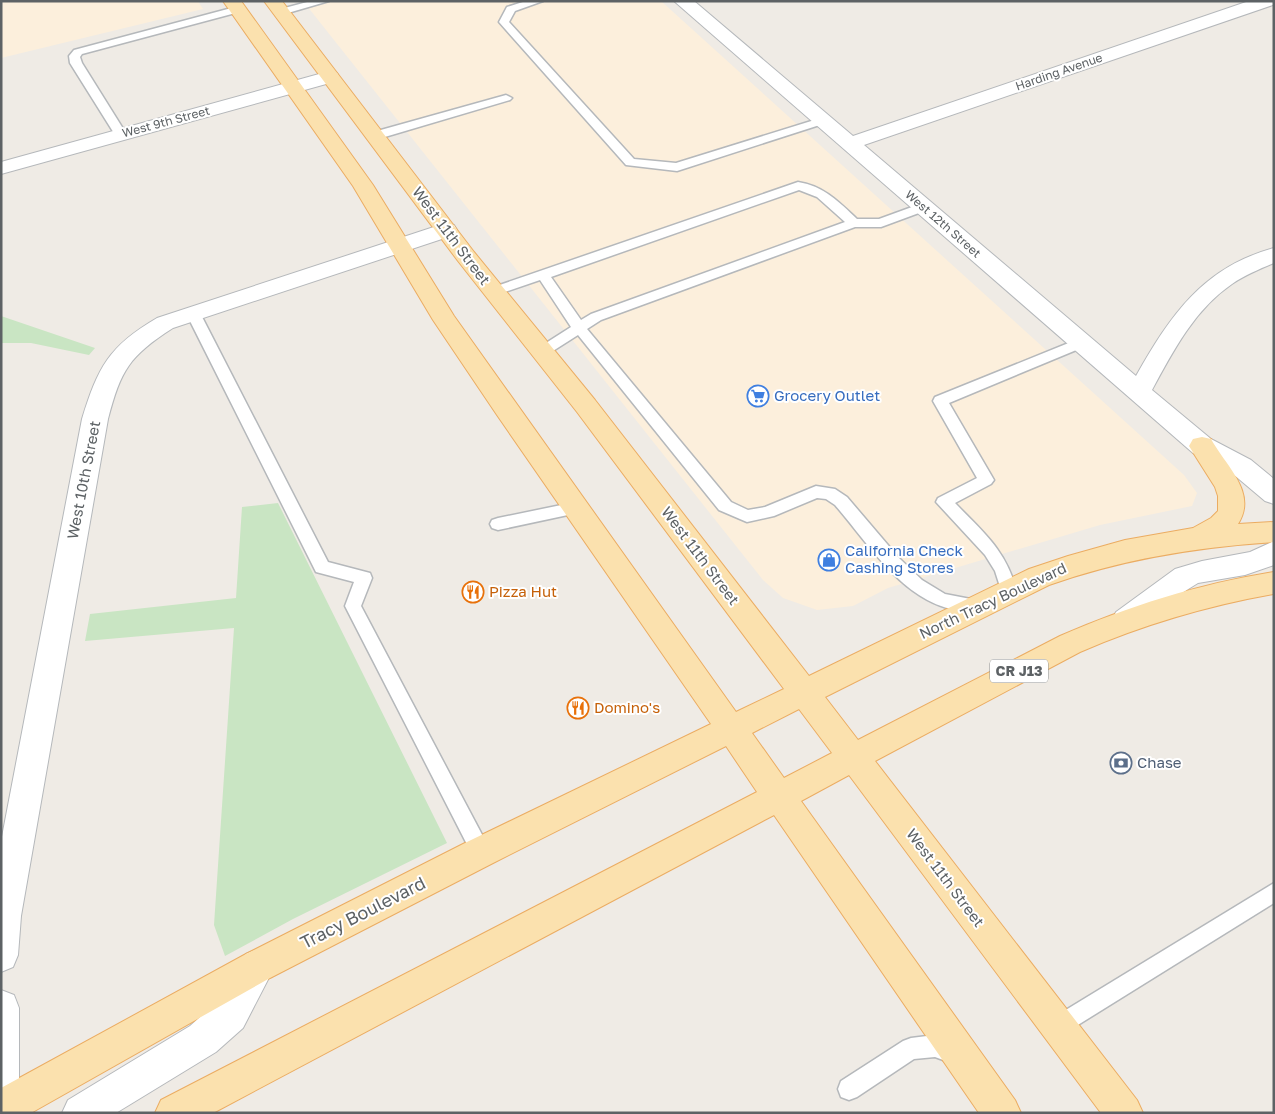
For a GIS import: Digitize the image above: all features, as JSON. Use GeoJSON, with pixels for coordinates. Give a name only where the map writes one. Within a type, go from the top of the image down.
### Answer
{"type":"FeatureCollection","features":[{"type":"Feature","properties":{"kind":"main road"},"geometry":{"type":"LineString","coordinates":[[236,5],[363,185],[401,244],[445,320],[1002,1113]]}},
{"type":"Feature","properties":{"kind":"main road","name":"West 11th Street"},"geometry":{"type":"LineString","coordinates":[[277,7],[540,353],[586,406],[1124,1113]]}},
{"type":"Feature","properties":{"kind":"main road"},"geometry":{"type":"LineString","coordinates":[[1200,537],[1222,524],[1232,512],[1234,499],[1225,480],[1207,457],[1202,446]]}},
{"type":"Feature","properties":{"kind":"main road","name":"North Tracy Boulevard"},"geometry":{"type":"LineString","coordinates":[[730,728],[976,606],[1072,564],[1105,555],[1200,537],[1274,532]]}},
{"type":"Feature","properties":{"kind":"main road","name":"CR J13"},"geometry":{"type":"LineString","coordinates":[[779,797],[1044,658],[1126,620],[1195,598],[1274,583]]}},
{"type":"Feature","properties":{"kind":"main road","name":"Tracy Boulevard"},"geometry":{"type":"LineString","coordinates":[[1,1109],[258,966],[730,728]]}},
{"type":"Feature","properties":{"kind":"main road"},"geometry":{"type":"LineString","coordinates":[[174,1113],[779,797]]}},
{"type":"Feature","properties":{"kind":"street","name":"West 12th Street"},"geometry":{"type":"LineString","coordinates":[[683,1],[851,142],[923,207],[1202,446],[1242,467],[1274,494]]}},
{"type":"Feature","properties":{"kind":"street","name":"Harding Avenue"},"geometry":{"type":"LineString","coordinates":[[851,142],[1267,1]]}},
{"type":"Feature","properties":{"kind":"street","name":"West 9th Street"},"geometry":{"type":"LineString","coordinates":[[1,168],[330,77]]}},
{"type":"Feature","properties":{"kind":"street","name":"West 10th Street"},"geometry":{"type":"LineString","coordinates":[[1,955],[4,916],[96,419],[105,384],[120,356],[138,339],[166,323],[193,312],[446,230]]}},
{"type":"Feature","properties":{"kind":"street"},"geometry":{"type":"LineString","coordinates":[[1139,392],[1176,329],[1201,298],[1224,278],[1274,254]]}},
{"type":"Feature","properties":{"kind":"street"},"geometry":{"type":"LineString","coordinates":[[1126,620],[1183,578],[1200,572],[1264,559],[1274,552]]}},
{"type":"Feature","properties":{"kind":"street"},"geometry":{"type":"LineString","coordinates":[[81,1113],[203,1039],[230,1014],[258,966]]}},
{"type":"Feature","properties":{"kind":"street"},"geometry":{"type":"LineString","coordinates":[[1,1008],[1,1086]]}},
{"type":"Feature","properties":{"kind":"lane"},"geometry":{"type":"LineString","coordinates":[[277,7],[324,1]]}},
{"type":"Feature","properties":{"kind":"lane"},"geometry":{"type":"LineString","coordinates":[[538,1],[511,8],[504,22],[630,162],[677,168],[825,120]]}},
{"type":"Feature","properties":{"kind":"lane"},"geometry":{"type":"LineString","coordinates":[[120,134],[112,118],[76,63],[74,56],[78,52],[236,5]]}},
{"type":"Feature","properties":{"kind":"lane"},"geometry":{"type":"LineString","coordinates":[[374,136],[506,98]]}},
{"type":"Feature","properties":{"kind":"lane"},"geometry":{"type":"LineString","coordinates":[[493,292],[798,186],[808,186],[817,191],[854,223]]}},
{"type":"Feature","properties":{"kind":"lane"},"geometry":{"type":"LineString","coordinates":[[540,353],[596,317],[854,223],[882,223],[923,207]]}},
{"type":"Feature","properties":{"kind":"lane"},"geometry":{"type":"LineString","coordinates":[[543,274],[580,329],[725,506],[747,516],[768,512],[816,492],[830,493],[841,501],[903,572],[928,593],[949,602],[976,606]]}},
{"type":"Feature","properties":{"kind":"lane"},"geometry":{"type":"LineString","coordinates":[[193,312],[322,567],[364,578],[353,606],[481,852]]}},
{"type":"Feature","properties":{"kind":"lane"},"geometry":{"type":"LineString","coordinates":[[1008,591],[1003,570],[991,551],[944,502],[986,480],[940,401],[1081,343]]}},
{"type":"Feature","properties":{"kind":"lane"},"geometry":{"type":"LineString","coordinates":[[498,524],[576,508]]}},
{"type":"Feature","properties":{"kind":"lane"},"geometry":{"type":"LineString","coordinates":[[1058,1026],[1274,892]]}},
{"type":"Feature","properties":{"kind":"lane"},"geometry":{"type":"LineString","coordinates":[[850,1089],[912,1049],[936,1046],[962,1056]]}},
{"type":"Feature","properties":{"kind":"shaded area"},"geometry":{"type":"Polygon","coordinates":[[[1,1],[198,1],[203,9],[1,58],[1,1]]]}},
{"type":"Feature","properties":{"kind":"shaded area"},"geometry":{"type":"Polygon","coordinates":[[[303,1],[661,1],[1184,475],[1197,493],[1192,506],[1100,525],[888,588],[853,606],[817,610],[783,598],[763,580],[303,1]]]}},
{"type":"Feature","properties":{"kind":"green space"},"geometry":{"type":"Polygon","coordinates":[[[1,316],[95,348],[89,355],[31,343],[1,343],[1,316]]]}},
{"type":"Feature","properties":{"kind":"green space"},"geometry":{"type":"Polygon","coordinates":[[[278,503],[447,843],[293,919],[225,956],[214,925],[234,628],[85,641],[90,614],[236,598],[242,507],[278,503]]]}},
{"type":"Feature","properties":{"kind":"place","name":"Grocery Outlet"},"geometry":{"type":"Point","coordinates":[758,396]}},
{"type":"Feature","properties":{"kind":"place","name":"California Check Cashing Stores"},"geometry":{"type":"Point","coordinates":[829,560]}},
{"type":"Feature","properties":{"kind":"place","name":"Pizza Hut"},"geometry":{"type":"Point","coordinates":[473,592]}},
{"type":"Feature","properties":{"kind":"place","name":"Domino's"},"geometry":{"type":"Point","coordinates":[578,708]}},
{"type":"Feature","properties":{"kind":"place","name":"Chase"},"geometry":{"type":"Point","coordinates":[1121,763]}}]}
